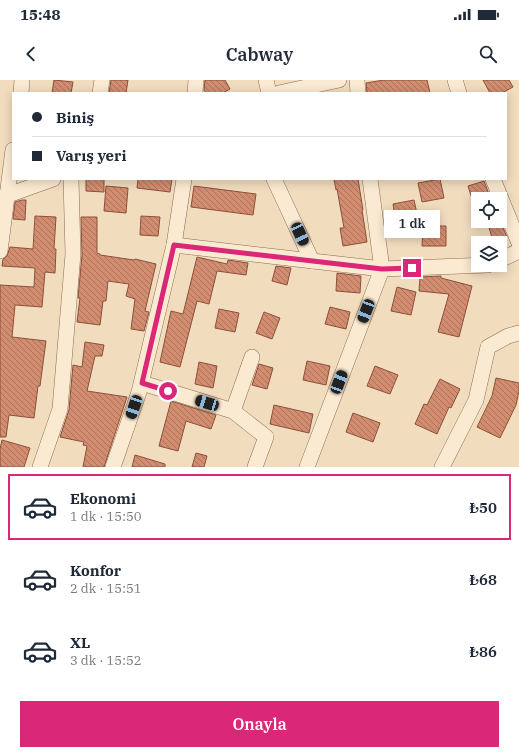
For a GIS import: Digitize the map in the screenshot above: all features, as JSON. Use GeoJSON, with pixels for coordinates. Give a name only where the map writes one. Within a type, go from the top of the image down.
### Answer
{"type":"FeatureCollection","features":[{"type":"Feature","properties":{"kind":"street"},"geometry":{"type":"LineString","coordinates":[[21,92],[22,80]]}},
{"type":"Feature","properties":{"kind":"street"},"geometry":{"type":"LineString","coordinates":[[100,92],[102,80]]}},
{"type":"Feature","properties":{"kind":"street"},"geometry":{"type":"LineString","coordinates":[[195,92],[196,80]]}},
{"type":"Feature","properties":{"kind":"street"},"geometry":{"type":"LineString","coordinates":[[266,80],[269,92]]}},
{"type":"Feature","properties":{"kind":"street"},"geometry":{"type":"LineString","coordinates":[[284,92],[339,80]]}},
{"type":"Feature","properties":{"kind":"street"},"geometry":{"type":"LineString","coordinates":[[357,80],[358,92]]}},
{"type":"Feature","properties":{"kind":"street"},"geometry":{"type":"LineString","coordinates":[[455,80],[459,92]]}},
{"type":"Feature","properties":{"kind":"street"},"geometry":{"type":"LineString","coordinates":[[0,251],[4,196],[12,155]]}},
{"type":"Feature","properties":{"kind":"street"},"geometry":{"type":"LineString","coordinates":[[4,196],[50,180]]}},
{"type":"Feature","properties":{"kind":"street"},"geometry":{"type":"LineString","coordinates":[[40,467],[60,409],[74,254],[71,180]]}},
{"type":"Feature","properties":{"kind":"street"},"geometry":{"type":"LineString","coordinates":[[113,467],[142,383],[174,245],[184,180]]}},
{"type":"Feature","properties":{"kind":"street"},"geometry":{"type":"LineString","coordinates":[[274,180],[312,261]]}},
{"type":"Feature","properties":{"kind":"street"},"geometry":{"type":"LineString","coordinates":[[307,467],[382,269],[370,180]]}},
{"type":"Feature","properties":{"kind":"street"},"geometry":{"type":"LineString","coordinates":[[493,180],[519,243]]}},
{"type":"Feature","properties":{"kind":"street"},"geometry":{"type":"LineString","coordinates":[[174,245],[382,269],[471,266]]}},
{"type":"Feature","properties":{"kind":"street"},"geometry":{"type":"LineString","coordinates":[[507,256],[519,250]]}},
{"type":"Feature","properties":{"kind":"street"},"geometry":{"type":"LineString","coordinates":[[442,467],[476,400],[488,347],[508,336],[519,333]]}},
{"type":"Feature","properties":{"kind":"street"},"geometry":{"type":"LineString","coordinates":[[233,411],[252,357]]}},
{"type":"Feature","properties":{"kind":"street"},"geometry":{"type":"LineString","coordinates":[[142,383],[233,411],[266,437],[254,467]]}},
{"type":"Feature","properties":{"kind":"building"},"geometry":{"type":"Polygon","coordinates":[[[54,80],[73,82],[71,92],[52,92],[54,80]]]}},
{"type":"Feature","properties":{"kind":"building"},"geometry":{"type":"Polygon","coordinates":[[[111,80],[128,80],[126,92],[109,92],[111,80]]]}},
{"type":"Feature","properties":{"kind":"building"},"geometry":{"type":"Polygon","coordinates":[[[205,80],[225,80],[230,89],[225,92],[205,92],[204,90],[205,80]]]}},
{"type":"Feature","properties":{"kind":"building"},"geometry":{"type":"Polygon","coordinates":[[[384,80],[427,80],[430,92],[367,92],[366,83],[384,80]]]}},
{"type":"Feature","properties":{"kind":"building"},"geometry":{"type":"Polygon","coordinates":[[[483,80],[509,80],[513,87],[504,92],[489,92],[483,80]]]}},
{"type":"Feature","properties":{"kind":"building"},"geometry":{"type":"Polygon","coordinates":[[[86,180],[104,180],[104,192],[86,191],[86,180]]]}},
{"type":"Feature","properties":{"kind":"building"},"geometry":{"type":"Polygon","coordinates":[[[138,180],[172,180],[170,192],[137,188],[138,180]]]}},
{"type":"Feature","properties":{"kind":"building"},"geometry":{"type":"Polygon","coordinates":[[[334,180],[358,180],[367,242],[343,246],[340,228],[344,228],[337,189],[336,190],[334,180]]]}},
{"type":"Feature","properties":{"kind":"building"},"geometry":{"type":"Polygon","coordinates":[[[440,180],[444,198],[422,202],[418,183],[440,180]]]}},
{"type":"Feature","properties":{"kind":"building"},"geometry":{"type":"Polygon","coordinates":[[[484,181],[488,192],[471,192],[471,196],[468,186],[484,181]]]}},
{"type":"Feature","properties":{"kind":"building"},"geometry":{"type":"Polygon","coordinates":[[[106,186],[128,188],[126,213],[104,211],[106,186]]]}},
{"type":"Feature","properties":{"kind":"building"},"geometry":{"type":"Polygon","coordinates":[[[194,186],[256,194],[253,215],[191,207],[194,186]]]}},
{"type":"Feature","properties":{"kind":"building"},"geometry":{"type":"Polygon","coordinates":[[[26,200],[25,220],[13,219],[15,202],[26,200]]]}},
{"type":"Feature","properties":{"kind":"building"},"geometry":{"type":"Polygon","coordinates":[[[414,200],[417,214],[395,217],[393,204],[414,200]]]}},
{"type":"Feature","properties":{"kind":"building"},"geometry":{"type":"Polygon","coordinates":[[[35,216],[56,217],[54,249],[56,249],[55,273],[45,272],[42,307],[15,305],[12,337],[46,341],[40,386],[38,386],[34,418],[9,415],[6,437],[0,437],[0,285],[34,287],[35,268],[2,266],[3,259],[7,256],[10,247],[33,249],[35,216]]]}},
{"type":"Feature","properties":{"kind":"building"},"geometry":{"type":"Polygon","coordinates":[[[141,216],[160,217],[158,236],[140,235],[141,216]]]}},
{"type":"Feature","properties":{"kind":"building"},"geometry":{"type":"Polygon","coordinates":[[[81,217],[97,217],[97,253],[100,255],[135,259],[156,264],[145,311],[149,312],[144,331],[131,329],[135,299],[126,296],[129,284],[108,281],[106,301],[103,301],[100,325],[77,322],[80,298],[78,298],[82,255],[81,217]]]}},
{"type":"Feature","properties":{"kind":"building"},"geometry":{"type":"Polygon","coordinates":[[[423,226],[446,226],[446,246],[422,246],[423,226]]]}},
{"type":"Feature","properties":{"kind":"building"},"geometry":{"type":"Polygon","coordinates":[[[489,228],[503,228],[507,236],[492,236],[489,228]]]}},
{"type":"Feature","properties":{"kind":"building"},"geometry":{"type":"Polygon","coordinates":[[[197,257],[227,264],[228,260],[248,263],[246,275],[217,271],[209,304],[197,301],[180,367],[160,362],[171,311],[183,314],[197,257]]]}},
{"type":"Feature","properties":{"kind":"building"},"geometry":{"type":"Polygon","coordinates":[[[276,266],[291,268],[287,285],[272,281],[276,266]]]}},
{"type":"Feature","properties":{"kind":"building"},"geometry":{"type":"Polygon","coordinates":[[[337,273],[361,276],[360,293],[336,291],[337,273]]]}},
{"type":"Feature","properties":{"kind":"building"},"geometry":{"type":"Polygon","coordinates":[[[441,276],[441,278],[472,286],[459,337],[438,332],[449,294],[419,291],[420,277],[441,276]]]}},
{"type":"Feature","properties":{"kind":"building"},"geometry":{"type":"Polygon","coordinates":[[[397,287],[416,292],[411,315],[391,311],[397,287]]]}},
{"type":"Feature","properties":{"kind":"building"},"geometry":{"type":"Polygon","coordinates":[[[330,307],[350,312],[346,329],[325,324],[330,307]]]}},
{"type":"Feature","properties":{"kind":"building"},"geometry":{"type":"Polygon","coordinates":[[[219,309],[239,313],[235,332],[215,328],[219,309]]]}},
{"type":"Feature","properties":{"kind":"building"},"geometry":{"type":"Polygon","coordinates":[[[264,312],[280,318],[272,339],[256,333],[264,312]]]}},
{"type":"Feature","properties":{"kind":"building"},"geometry":{"type":"Polygon","coordinates":[[[85,342],[104,345],[102,356],[95,356],[87,391],[127,397],[104,467],[83,467],[87,446],[83,445],[84,442],[60,437],[69,410],[73,365],[82,367],[85,342]]]}},
{"type":"Feature","properties":{"kind":"building"},"geometry":{"type":"Polygon","coordinates":[[[307,361],[330,366],[326,385],[303,380],[307,361]]]}},
{"type":"Feature","properties":{"kind":"building"},"geometry":{"type":"Polygon","coordinates":[[[199,362],[217,366],[213,388],[195,384],[199,362]]]}},
{"type":"Feature","properties":{"kind":"building"},"geometry":{"type":"Polygon","coordinates":[[[259,364],[273,368],[267,389],[252,385],[259,364]]]}},
{"type":"Feature","properties":{"kind":"building"},"geometry":{"type":"Polygon","coordinates":[[[375,366],[398,375],[390,394],[367,386],[375,366]]]}},
{"type":"Feature","properties":{"kind":"building"},"geometry":{"type":"Polygon","coordinates":[[[496,378],[519,383],[516,405],[500,438],[477,427],[492,396],[496,378]]]}},
{"type":"Feature","properties":{"kind":"building"},"geometry":{"type":"Polygon","coordinates":[[[440,379],[460,389],[451,408],[449,407],[437,434],[415,424],[424,404],[427,405],[440,379]]]}},
{"type":"Feature","properties":{"kind":"building"},"geometry":{"type":"Polygon","coordinates":[[[171,401],[216,415],[211,429],[186,421],[178,451],[159,446],[171,401]]]}},
{"type":"Feature","properties":{"kind":"building"},"geometry":{"type":"Polygon","coordinates":[[[274,405],[313,414],[309,433],[270,424],[274,405]]]}},
{"type":"Feature","properties":{"kind":"building"},"geometry":{"type":"Polygon","coordinates":[[[353,413],[380,423],[373,442],[346,432],[353,413]]]}},
{"type":"Feature","properties":{"kind":"building"},"geometry":{"type":"Polygon","coordinates":[[[2,440],[30,448],[24,467],[0,467],[0,449],[2,440]]]}},
{"type":"Feature","properties":{"kind":"building"},"geometry":{"type":"Polygon","coordinates":[[[196,453],[207,456],[204,467],[192,467],[196,453]]]}},
{"type":"Feature","properties":{"kind":"building"},"geometry":{"type":"Polygon","coordinates":[[[135,455],[165,464],[165,467],[132,467],[135,455]]]}},
{"type":"Feature","properties":{"kind":"route"},"geometry":{"type":"LineString","coordinates":[[168,391],[142,383],[174,245],[382,269],[412,268]]}}]}
